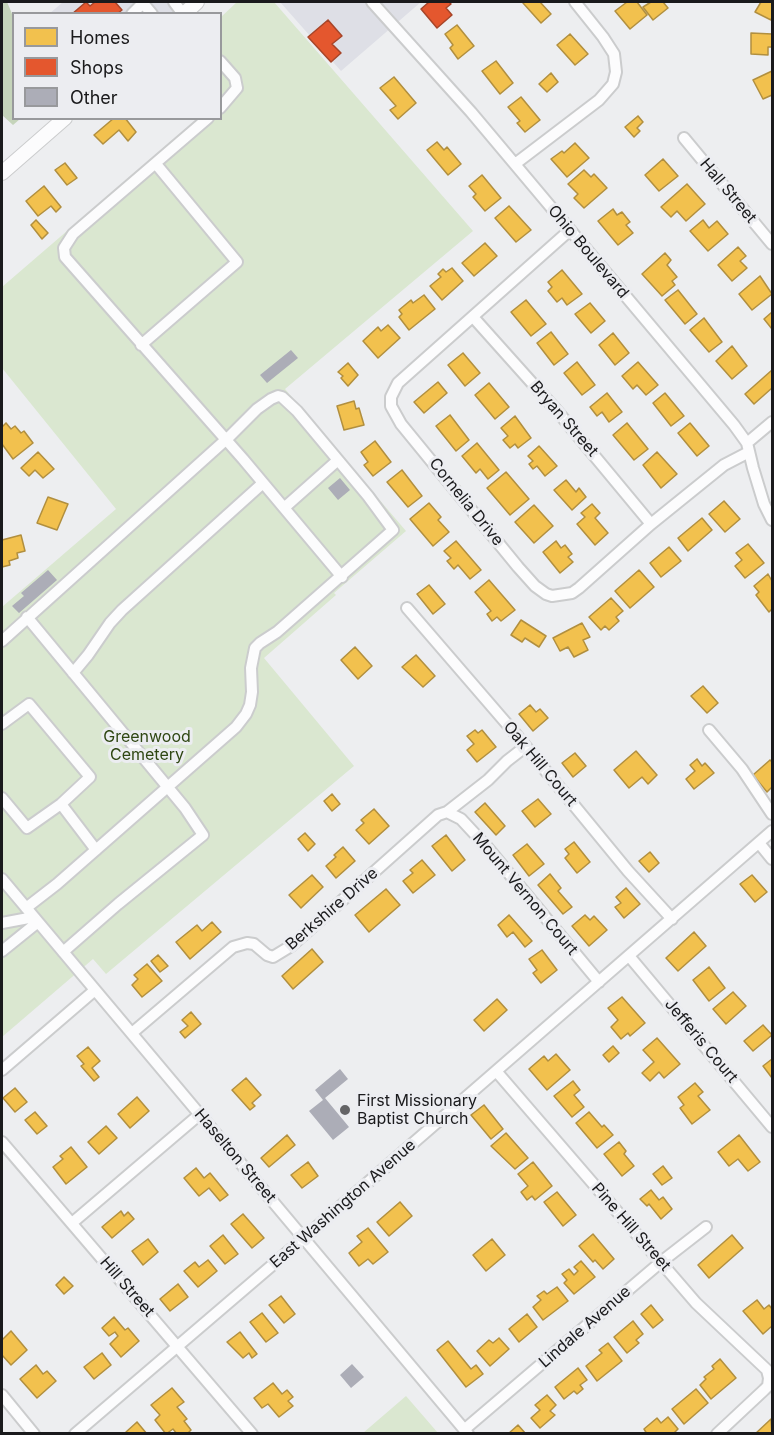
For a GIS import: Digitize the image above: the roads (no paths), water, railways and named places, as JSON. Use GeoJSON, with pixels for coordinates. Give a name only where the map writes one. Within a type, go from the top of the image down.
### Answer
{"type":"FeatureCollection","features":[{"type":"Feature","properties":{"kind":"main road"},"geometry":{"type":"LineString","coordinates":[[185,12],[197,2]]}},
{"type":"Feature","properties":{"kind":"main road"},"geometry":{"type":"LineString","coordinates":[[2,172],[63,120]]}},
{"type":"Feature","properties":{"kind":"street","name":"Ohio Boulevard"},"geometry":{"type":"LineString","coordinates":[[372,2],[515,164],[748,448],[764,504],[772,520]]}},
{"type":"Feature","properties":{"kind":"street"},"geometry":{"type":"LineString","coordinates":[[515,164],[599,100],[613,84],[616,72],[614,54],[574,2]]}},
{"type":"Feature","properties":{"kind":"street"},"geometry":{"type":"LineString","coordinates":[[222,63],[235,78],[237,88],[222,106]]}},
{"type":"Feature","properties":{"kind":"street"},"geometry":{"type":"LineString","coordinates":[[206,120],[73,234],[64,248],[65,257],[342,576]]}},
{"type":"Feature","properties":{"kind":"street","name":"Hall Street"},"geometry":{"type":"LineString","coordinates":[[684,138],[772,244]]}},
{"type":"Feature","properties":{"kind":"street"},"geometry":{"type":"LineString","coordinates":[[141,345],[237,262],[156,164]]}},
{"type":"Feature","properties":{"kind":"street","name":"Cornelia Drive"},"geometry":{"type":"LineString","coordinates":[[570,230],[398,383],[391,397],[391,406],[401,424],[535,586],[546,594],[562,596],[572,593],[651,524],[748,448]]}},
{"type":"Feature","properties":{"kind":"street","name":"Bryan Street"},"geometry":{"type":"LineString","coordinates":[[473,317],[558,412],[651,524]]}},
{"type":"Feature","properties":{"kind":"street"},"geometry":{"type":"LineString","coordinates":[[2,641],[257,409],[278,396],[297,411],[368,496],[393,530],[277,632],[255,648],[252,692],[246,714],[236,727],[26,908]]}},
{"type":"Feature","properties":{"kind":"street"},"geometry":{"type":"LineString","coordinates":[[748,448],[772,422]]}},
{"type":"Feature","properties":{"kind":"street"},"geometry":{"type":"LineString","coordinates":[[284,508],[338,460]]}},
{"type":"Feature","properties":{"kind":"street"},"geometry":{"type":"LineString","coordinates":[[73,673],[122,610],[263,483]]}},
{"type":"Feature","properties":{"kind":"street","name":"Oak Hill Court"},"geometry":{"type":"LineString","coordinates":[[407,608],[628,871],[672,919]]}},
{"type":"Feature","properties":{"kind":"street"},"geometry":{"type":"LineString","coordinates":[[27,618],[185,808],[203,836],[118,904],[63,952]]}},
{"type":"Feature","properties":{"kind":"street"},"geometry":{"type":"LineString","coordinates":[[2,724],[29,704],[90,777],[61,804],[27,828],[2,798]]}},
{"type":"Feature","properties":{"kind":"street"},"geometry":{"type":"LineString","coordinates":[[709,730],[742,769],[772,814]]}},
{"type":"Feature","properties":{"kind":"street","name":"Berkshire Drive"},"geometry":{"type":"LineString","coordinates":[[132,1033],[233,947],[247,943],[254,944],[273,957],[291,946],[438,815],[447,812],[488,780],[525,747]]}},
{"type":"Feature","properties":{"kind":"street"},"geometry":{"type":"LineString","coordinates":[[61,804],[96,849]]}},
{"type":"Feature","properties":{"kind":"street","name":"Mount Vernon Court"},"geometry":{"type":"LineString","coordinates":[[447,812],[461,819],[481,840],[599,982]]}},
{"type":"Feature","properties":{"kind":"street","name":"East Washington Avenue"},"geometry":{"type":"LineString","coordinates":[[75,1434],[772,831]]}},
{"type":"Feature","properties":{"kind":"street"},"geometry":{"type":"LineString","coordinates":[[759,843],[772,859]]}},
{"type":"Feature","properties":{"kind":"street","name":"Haselton Street"},"geometry":{"type":"LineString","coordinates":[[2,879],[467,1431]]}},
{"type":"Feature","properties":{"kind":"street"},"geometry":{"type":"LineString","coordinates":[[2,923],[36,920]]}},
{"type":"Feature","properties":{"kind":"street"},"geometry":{"type":"LineString","coordinates":[[2,951],[36,920]]}},
{"type":"Feature","properties":{"kind":"street","name":"Jefferis Court"},"geometry":{"type":"LineString","coordinates":[[629,956],[772,1126]]}},
{"type":"Feature","properties":{"kind":"street"},"geometry":{"type":"LineString","coordinates":[[2,1070],[95,990]]}},
{"type":"Feature","properties":{"kind":"street","name":"Pine Hill Street"},"geometry":{"type":"LineString","coordinates":[[496,1071],[696,1303],[767,1370],[768,1386],[717,1434]]}},
{"type":"Feature","properties":{"kind":"street"},"geometry":{"type":"LineString","coordinates":[[72,1223],[200,1114]]}},
{"type":"Feature","properties":{"kind":"street","name":"Hill Street"},"geometry":{"type":"LineString","coordinates":[[2,1142],[252,1434]]}},
{"type":"Feature","properties":{"kind":"street","name":"Lindale Avenue"},"geometry":{"type":"LineString","coordinates":[[467,1431],[661,1262],[706,1227]]}},
{"type":"Feature","properties":{"kind":"street"},"geometry":{"type":"LineString","coordinates":[[2,1395],[34,1434]]}},
{"type":"Feature","properties":{"kind":"place","name":"First Missionary Baptist Church"},"geometry":{"type":"Point","coordinates":[345,1110]}},
{"type":"Feature","properties":{"kind":"park label","name":"Greenwood Cemetery"},"geometry":{"type":"Point","coordinates":[147,746]}}]}
